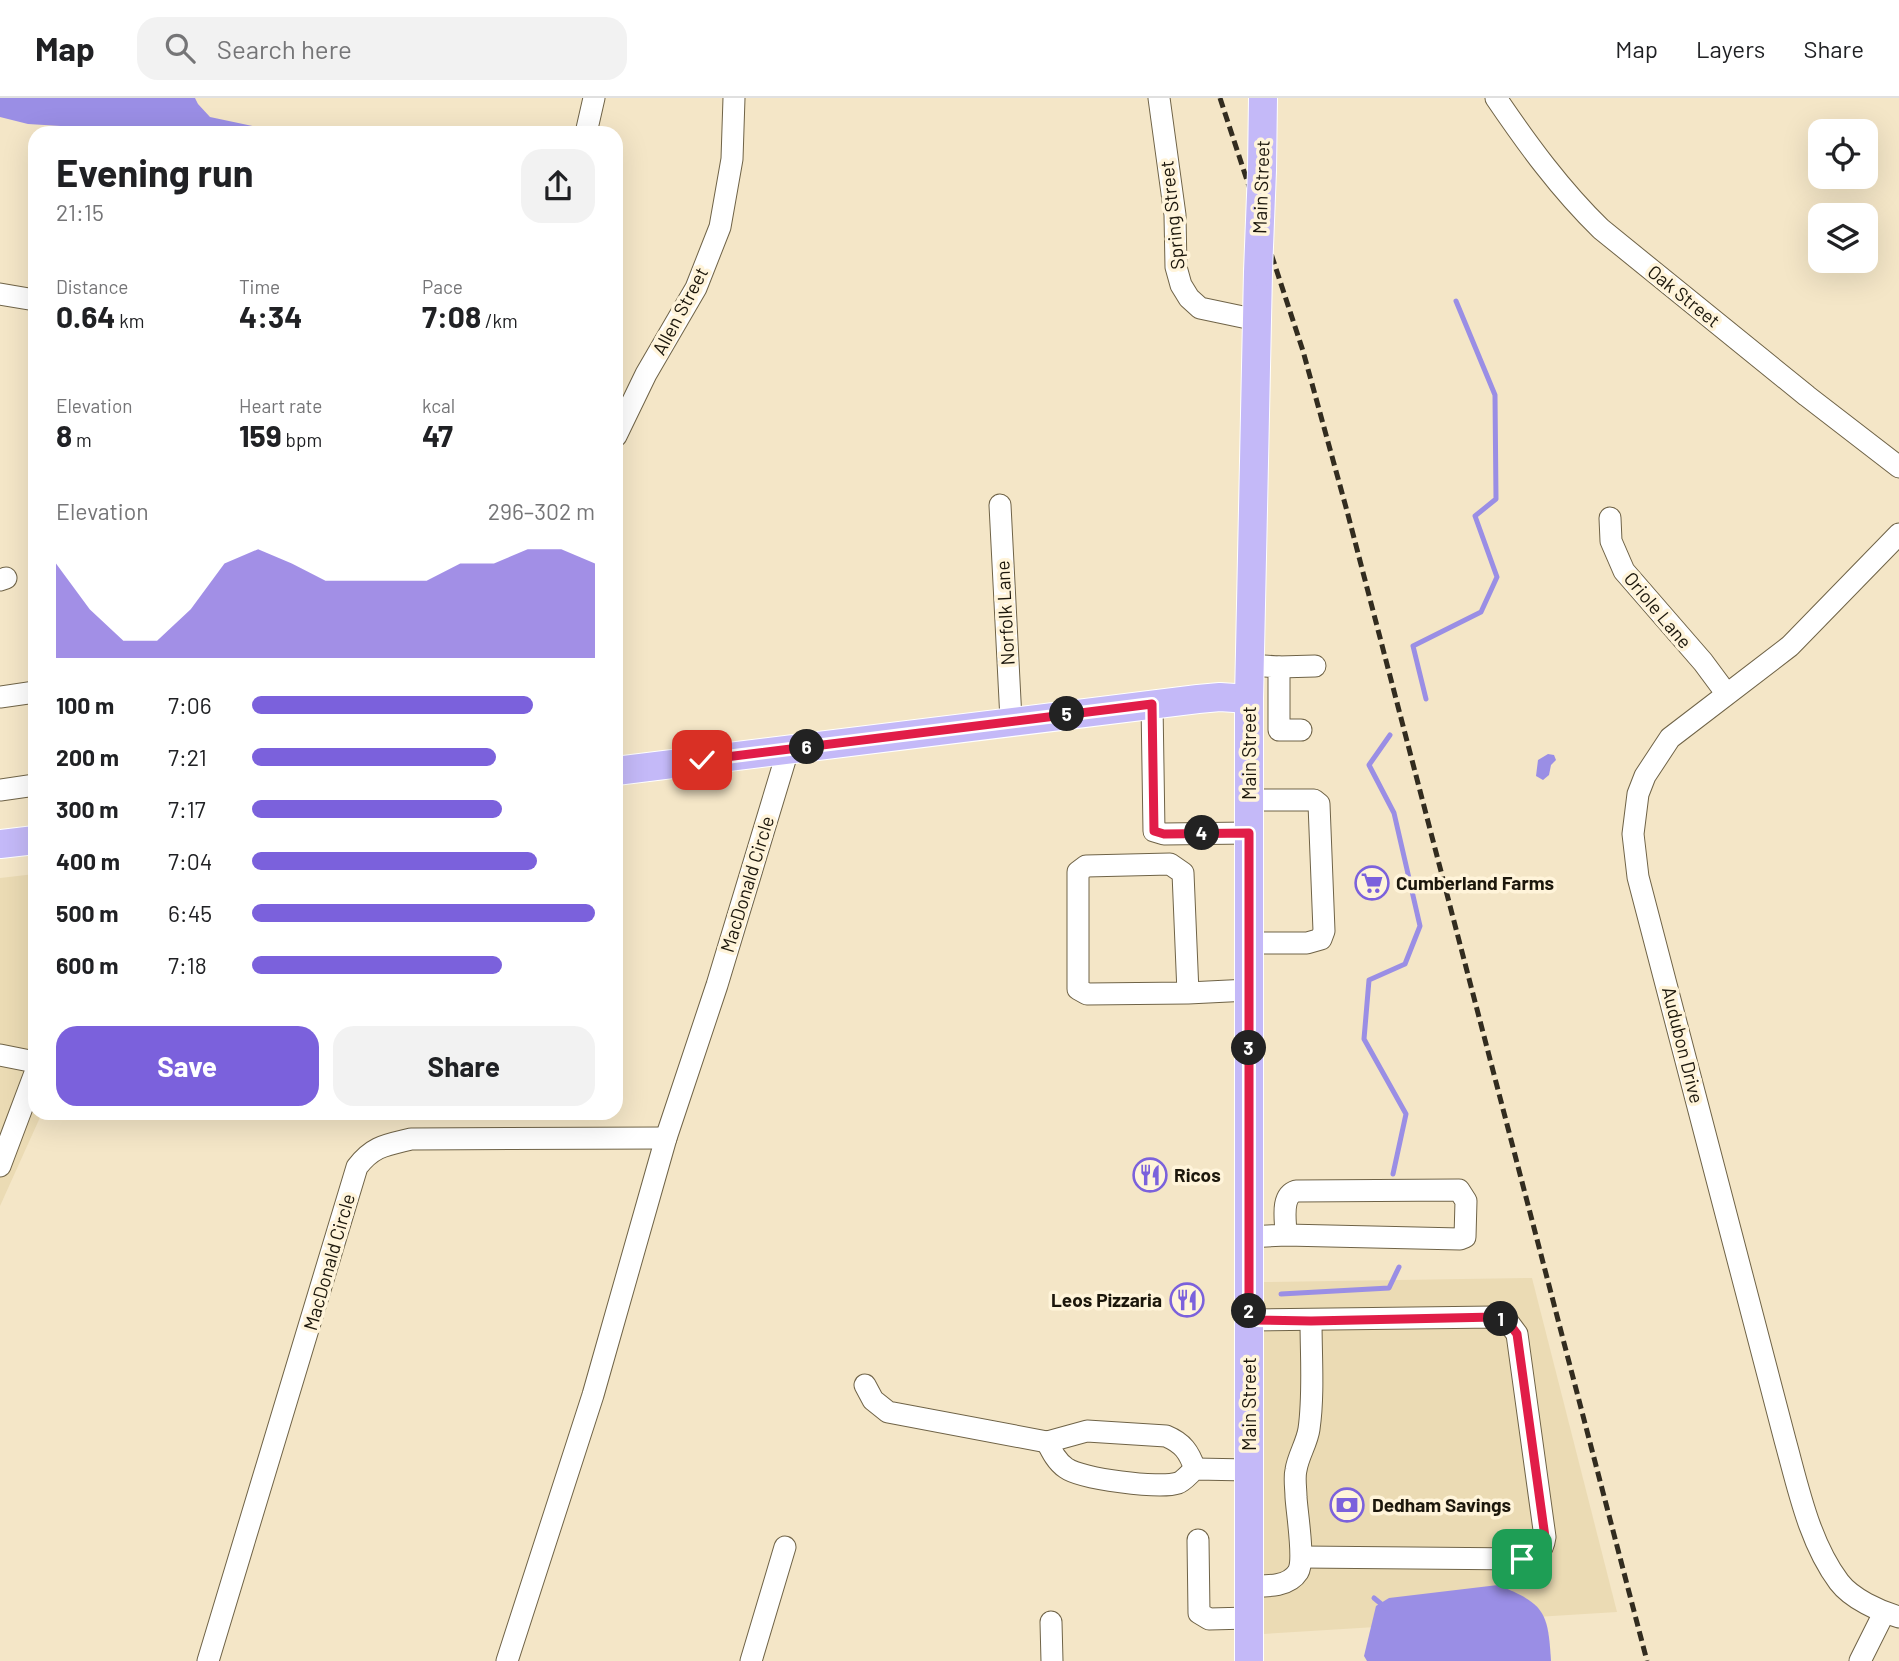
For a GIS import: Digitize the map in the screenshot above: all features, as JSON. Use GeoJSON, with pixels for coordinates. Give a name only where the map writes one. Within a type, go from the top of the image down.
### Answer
{"type":"FeatureCollection","features":[{"type":"Feature","properties":{"kind":"main road","name":"Main Street"},"geometry":{"type":"LineString","coordinates":[[1249,1661],[1248,699],[1263,98]]}},
{"type":"Feature","properties":{"kind":"main road"},"geometry":{"type":"LineString","coordinates":[[623,770],[1011,720],[1220,697],[1248,699]]}},
{"type":"Feature","properties":{"kind":"main road"},"geometry":{"type":"LineString","coordinates":[[0,844],[28,841]]}},
{"type":"Feature","properties":{"kind":"street"},"geometry":{"type":"LineString","coordinates":[[588,126],[594,98]]}},
{"type":"Feature","properties":{"kind":"street","name":"Allen Street"},"geometry":{"type":"LineString","coordinates":[[623,422],[646,374],[696,288],[720,227],[732,159],[734,98]]}},
{"type":"Feature","properties":{"kind":"street","name":"Spring Street"},"geometry":{"type":"LineString","coordinates":[[1158,98],[1175,215],[1176,267],[1181,285],[1189,298],[1200,308],[1257,320]]}},
{"type":"Feature","properties":{"kind":"street","name":"Oak Street"},"geometry":{"type":"LineString","coordinates":[[1496,98],[1540,162],[1573,202],[1601,229],[1899,467]]}},
{"type":"Feature","properties":{"kind":"street"},"geometry":{"type":"LineString","coordinates":[[0,294],[28,299]]}},
{"type":"Feature","properties":{"kind":"street","name":"Norfolk Lane"},"geometry":{"type":"LineString","coordinates":[[1000,505],[1011,720]]}},
{"type":"Feature","properties":{"kind":"street","name":"Oriole Lane"},"geometry":{"type":"LineString","coordinates":[[1610,518],[1611,541],[1624,571],[1703,662],[1726,693]]}},
{"type":"Feature","properties":{"kind":"street","name":"Audubon Drive"},"geometry":{"type":"LineString","coordinates":[[1891,1615],[1860,1599],[1838,1581],[1811,1526],[1785,1440],[1638,877],[1634,821],[1638,794],[1645,776],[1670,738],[1790,646],[1899,534]]}},
{"type":"Feature","properties":{"kind":"street"},"geometry":{"type":"LineString","coordinates":[[1249,665],[1315,666]]}},
{"type":"Feature","properties":{"kind":"street"},"geometry":{"type":"LineString","coordinates":[[1279,667],[1279,730],[1301,730]]}},
{"type":"Feature","properties":{"kind":"street"},"geometry":{"type":"LineString","coordinates":[[0,697],[28,693]]}},
{"type":"Feature","properties":{"kind":"street"},"geometry":{"type":"LineString","coordinates":[[1152,704],[1154,831],[1164,834],[1249,833]]}},
{"type":"Feature","properties":{"kind":"street","name":"MacDonald Circle"},"geometry":{"type":"LineString","coordinates":[[507,1661],[593,1395],[666,1138],[717,985],[788,750]]}},
{"type":"Feature","properties":{"kind":"street"},"geometry":{"type":"LineString","coordinates":[[0,790],[28,786]]}},
{"type":"Feature","properties":{"kind":"street"},"geometry":{"type":"LineString","coordinates":[[1249,800],[1314,800],[1320,804],[1324,931],[1321,939],[1307,943],[1249,943]]}},
{"type":"Feature","properties":{"kind":"street"},"geometry":{"type":"LineString","coordinates":[[1188,993],[1183,873],[1170,864],[1086,866],[1078,872],[1078,989],[1087,994],[1188,993],[1249,990]]}},
{"type":"Feature","properties":{"kind":"street"},"geometry":{"type":"LineString","coordinates":[[0,1055],[28,1061]]}},
{"type":"Feature","properties":{"kind":"street"},"geometry":{"type":"LineString","coordinates":[[0,1166],[28,1092]]}},
{"type":"Feature","properties":{"kind":"street","name":"MacDonald Circle"},"geometry":{"type":"LineString","coordinates":[[208,1661],[357,1167],[368,1153],[411,1139],[666,1138]]}},
{"type":"Feature","properties":{"kind":"street"},"geometry":{"type":"LineString","coordinates":[[1248,1237],[1286,1235],[1460,1239],[1465,1237],[1466,1200],[1459,1190],[1296,1191],[1290,1193],[1286,1199],[1286,1235]]}},
{"type":"Feature","properties":{"kind":"street"},"geometry":{"type":"LineString","coordinates":[[1249,1320],[1495,1317],[1508,1322],[1517,1334],[1545,1537],[1539,1553],[1522,1559],[1302,1557]]}},
{"type":"Feature","properties":{"kind":"street"},"geometry":{"type":"LineString","coordinates":[[1248,1586],[1269,1587],[1294,1577],[1300,1569],[1302,1557],[1297,1529],[1295,1471],[1309,1432],[1312,1395],[1311,1321]]}},
{"type":"Feature","properties":{"kind":"street"},"geometry":{"type":"LineString","coordinates":[[865,1385],[873,1400],[888,1412],[1047,1442],[1087,1431],[1166,1436],[1177,1441],[1189,1452],[1195,1469]]}},
{"type":"Feature","properties":{"kind":"street"},"geometry":{"type":"LineString","coordinates":[[1047,1442],[1065,1468],[1077,1474],[1155,1486],[1179,1483],[1195,1469],[1249,1470]]}},
{"type":"Feature","properties":{"kind":"street"},"geometry":{"type":"LineString","coordinates":[[1198,1541],[1199,1613],[1209,1619],[1249,1618]]}},
{"type":"Feature","properties":{"kind":"street"},"geometry":{"type":"LineString","coordinates":[[751,1661],[785,1547]]}},
{"type":"Feature","properties":{"kind":"street"},"geometry":{"type":"LineString","coordinates":[[1860,1661],[1891,1615]]}},
{"type":"Feature","properties":{"kind":"street"},"geometry":{"type":"LineString","coordinates":[[1051,1622],[1052,1661]]}},
{"type":"Feature","properties":{"kind":"shaded area"},"geometry":{"type":"Polygon","coordinates":[[[0,98],[195,98],[210,117],[253,126],[60,126],[28,124],[0,117],[0,98]]]}},
{"type":"Feature","properties":{"kind":"shaded area"},"geometry":{"type":"Polygon","coordinates":[[[1548,754],[1554,755],[1556,760],[1551,765],[1549,775],[1543,780],[1536,776],[1538,760],[1548,754]]]}},
{"type":"Feature","properties":{"kind":"shaded area"},"geometry":{"type":"Polygon","coordinates":[[[28,875],[28,1120],[39,1120],[0,1206],[0,878],[28,875]]]}},
{"type":"Feature","properties":{"kind":"shaded area"},"geometry":{"type":"Polygon","coordinates":[[[1532,1278],[1617,1612],[1263,1634],[1264,1282],[1532,1278]]]}},
{"type":"Feature","properties":{"kind":"shaded area"},"geometry":{"type":"Polygon","coordinates":[[[1498,1585],[1526,1598],[1541,1612],[1548,1631],[1551,1661],[1367,1661],[1364,1656],[1376,1606],[1389,1598],[1498,1585]]]}},
{"type":"Feature","properties":{"kind":"waterway"},"geometry":{"type":"LineString","coordinates":[[1426,699],[1413,646],[1481,612],[1497,577],[1475,516],[1496,499],[1495,395],[1456,301]]}},
{"type":"Feature","properties":{"kind":"waterway"},"geometry":{"type":"LineString","coordinates":[[1390,735],[1369,765],[1394,813],[1420,926],[1405,964],[1369,980],[1364,1039],[1406,1114],[1393,1174]]}},
{"type":"Feature","properties":{"kind":"waterway"},"geometry":{"type":"LineString","coordinates":[[1281,1294],[1389,1288],[1399,1267]]}},
{"type":"Feature","properties":{"kind":"waterway"},"geometry":{"type":"LineString","coordinates":[[1374,1598],[1386,1608]]}},
{"type":"Feature","properties":{"kind":"railway"},"geometry":{"type":"LineString","coordinates":[[1220,98],[1303,351],[1347,511],[1647,1661]]}},
{"type":"Feature","properties":{"kind":"place","name":"Cumberland Farms"},"geometry":{"type":"Point","coordinates":[1372,883]}},
{"type":"Feature","properties":{"kind":"place","name":"Ricos"},"geometry":{"type":"Point","coordinates":[1150,1175]}},
{"type":"Feature","properties":{"kind":"place","name":"Leos Pizzaria"},"geometry":{"type":"Point","coordinates":[1187,1300]}},
{"type":"Feature","properties":{"kind":"place","name":"Dedham Savings"},"geometry":{"type":"Point","coordinates":[1347,1505]}},
{"type":"Feature","properties":{"kind":"route"},"geometry":{"type":"LineString","coordinates":[[702,760],[1152,704],[1154,831],[1164,834],[1249,833],[1249,1320],[1495,1317],[1508,1322],[1517,1334],[1545,1537],[1539,1553],[1522,1559]]}}]}
